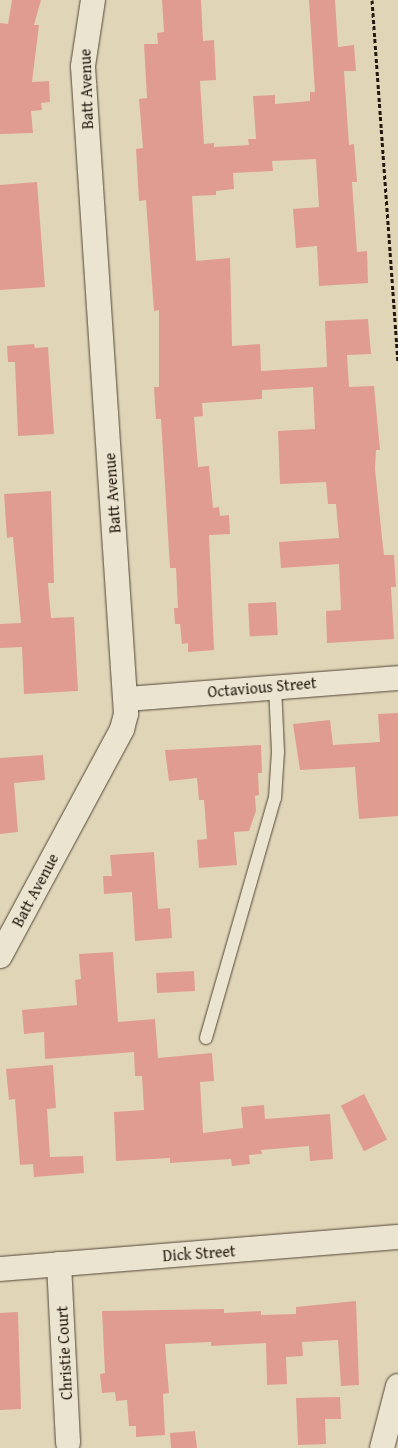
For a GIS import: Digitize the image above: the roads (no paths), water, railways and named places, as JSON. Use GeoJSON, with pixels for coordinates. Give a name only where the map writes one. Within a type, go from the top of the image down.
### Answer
{"type":"FeatureCollection","features":[{"type":"Feature","properties":{"kind":"street","name":"Batt Avenue"},"geometry":{"type":"LineString","coordinates":[[0,956],[122,729],[126,699],[83,66],[93,0]]}},
{"type":"Feature","properties":{"kind":"street","name":"Octavious Street"},"geometry":{"type":"LineString","coordinates":[[126,699],[275,685],[398,678]]}},
{"type":"Feature","properties":{"kind":"street","name":"Dick Street"},"geometry":{"type":"LineString","coordinates":[[0,1269],[398,1238]]}},
{"type":"Feature","properties":{"kind":"street","name":"Christie Court"},"geometry":{"type":"LineString","coordinates":[[59,1264],[68,1443]]}},
{"type":"Feature","properties":{"kind":"street"},"geometry":{"type":"LineString","coordinates":[[382,1448],[398,1386]]}},
{"type":"Feature","properties":{"kind":"street"},"geometry":{"type":"LineString","coordinates":[[389,1448],[398,1426]]}},
{"type":"Feature","properties":{"kind":"lane"},"geometry":{"type":"LineString","coordinates":[[206,1038],[275,798],[278,752],[275,685]]}}]}
